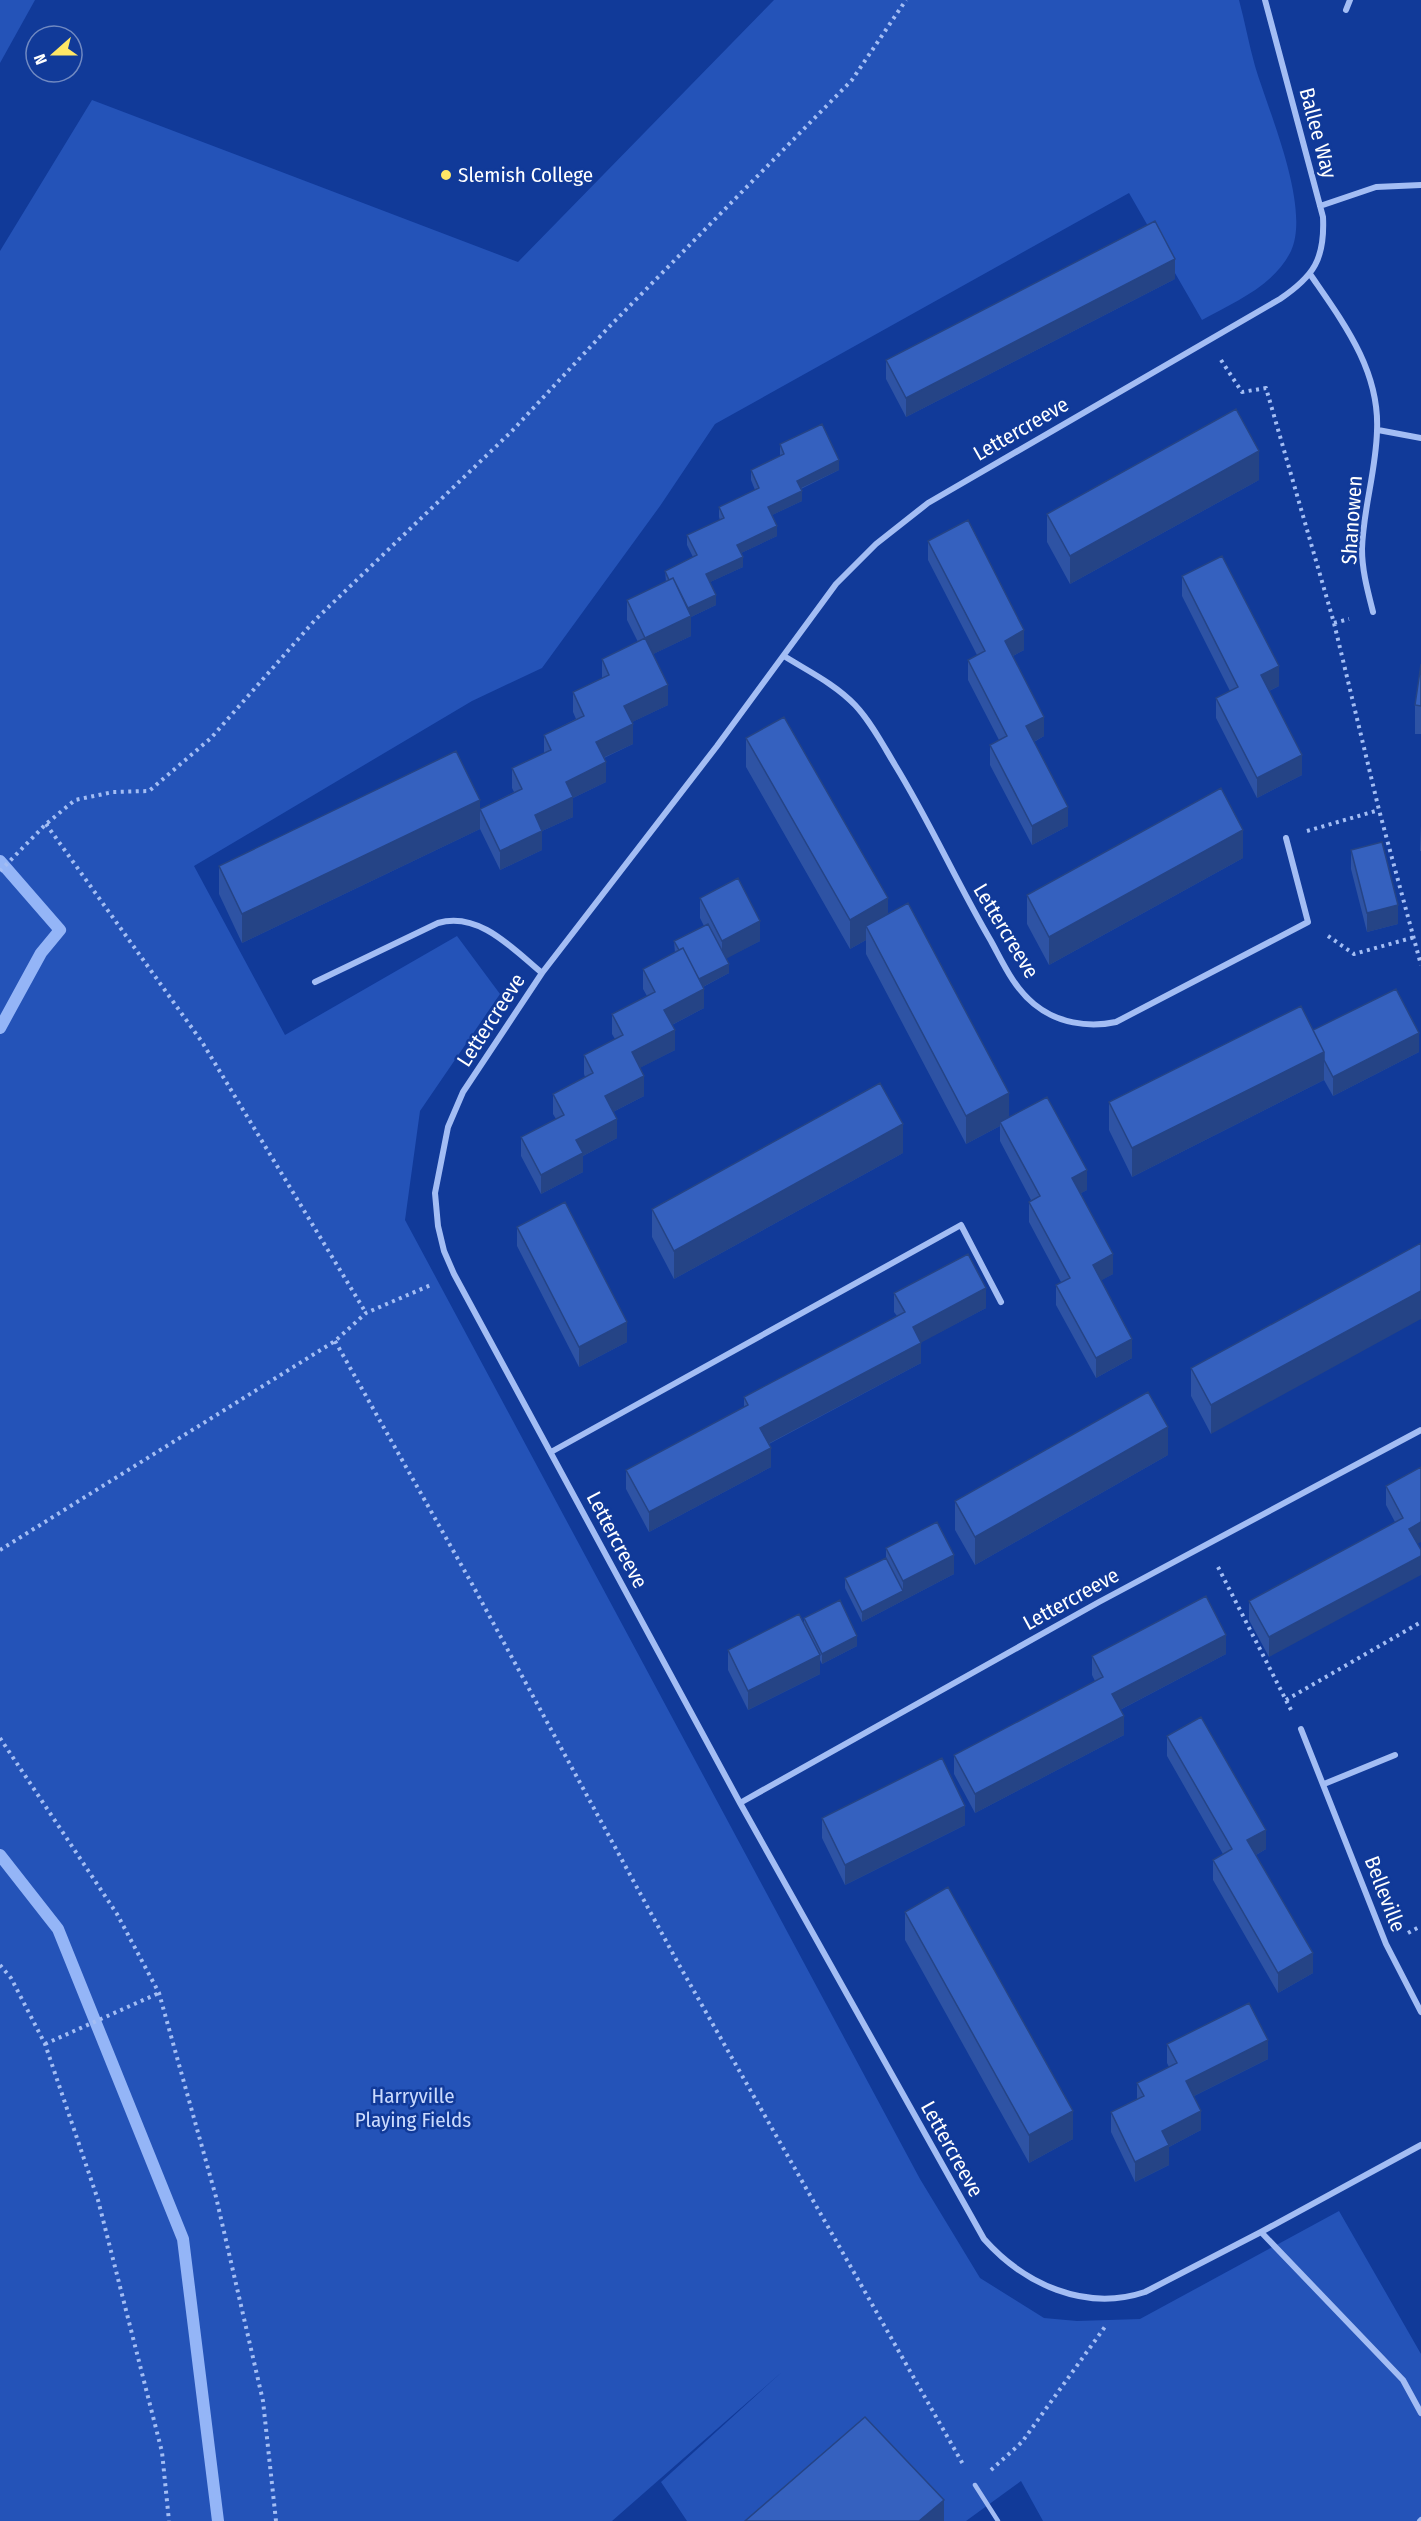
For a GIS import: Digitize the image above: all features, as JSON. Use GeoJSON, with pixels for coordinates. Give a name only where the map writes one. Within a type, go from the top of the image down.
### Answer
{"type":"FeatureCollection","features":[{"type":"Feature","properties":{"kind":"street","name":"Ballee Way"},"geometry":{"type":"LineString","coordinates":[[1265,0],[1320,207],[1324,233],[1322,248],[1310,274]]}},
{"type":"Feature","properties":{"kind":"street"},"geometry":{"type":"LineString","coordinates":[[1346,10],[1350,0]]}},
{"type":"Feature","properties":{"kind":"street"},"geometry":{"type":"LineString","coordinates":[[1320,207],[1376,187],[1421,185]]}},
{"type":"Feature","properties":{"kind":"street","name":"Lettercreeve"},"geometry":{"type":"LineString","coordinates":[[1310,274],[1297,288],[1280,299],[975,475],[905,520],[876,544],[836,584],[784,656],[542,973],[463,1092],[448,1127],[435,1193],[438,1226],[444,1251],[454,1275],[740,1803],[984,2239],[1011,2266],[1024,2276],[1075,2296],[1124,2299],[1145,2292],[1261,2232],[1421,2145]]}},
{"type":"Feature","properties":{"kind":"street","name":"Shanowen"},"geometry":{"type":"LineString","coordinates":[[1310,274],[1352,334],[1365,362],[1373,392],[1378,430],[1362,549],[1365,577],[1373,612]]}},
{"type":"Feature","properties":{"kind":"street"},"geometry":{"type":"LineString","coordinates":[[1378,430],[1421,438]]}},
{"type":"Feature","properties":{"kind":"street","name":"Lettercreeve"},"geometry":{"type":"LineString","coordinates":[[784,656],[838,690],[855,705],[906,782],[976,916],[1017,987],[1035,1005],[1058,1018],[1087,1025],[1116,1022],[1308,922]]}},
{"type":"Feature","properties":{"kind":"street"},"geometry":{"type":"LineString","coordinates":[[1286,838],[1308,922]]}},
{"type":"Feature","properties":{"kind":"street"},"geometry":{"type":"LineString","coordinates":[[315,982],[438,923],[457,919],[489,931],[542,973]]}},
{"type":"Feature","properties":{"kind":"street"},"geometry":{"type":"LineString","coordinates":[[551,1452],[961,1225],[1001,1302]]}},
{"type":"Feature","properties":{"kind":"street","name":"Lettercreeve"},"geometry":{"type":"LineString","coordinates":[[740,1803],[1089,1607],[1421,1430]]}},
{"type":"Feature","properties":{"kind":"street","name":"Belleville"},"geometry":{"type":"LineString","coordinates":[[1301,1729],[1386,1944],[1421,2012]]}},
{"type":"Feature","properties":{"kind":"street"},"geometry":{"type":"LineString","coordinates":[[1324,1784],[1395,1755]]}},
{"type":"Feature","properties":{"kind":"street"},"geometry":{"type":"LineString","coordinates":[[1261,2232],[1403,2380],[1421,2413]]}},
{"type":"Feature","properties":{"kind":"lane"},"geometry":{"type":"LineString","coordinates":[[975,2485],[998,2521]]}},
{"type":"Feature","properties":{"kind":"path"},"geometry":{"type":"LineString","coordinates":[[0,871],[46,824],[75,800],[113,792],[149,791],[211,738],[315,621],[511,432],[607,329],[852,80],[906,0]]}},
{"type":"Feature","properties":{"kind":"path"},"geometry":{"type":"LineString","coordinates":[[1209,342],[1242,392],[1266,388],[1334,622],[1378,810],[1421,965]]}},
{"type":"Feature","properties":{"kind":"path"},"geometry":{"type":"LineString","coordinates":[[1286,838],[1378,810]]}},
{"type":"Feature","properties":{"kind":"path"},"geometry":{"type":"LineString","coordinates":[[46,824],[202,1042],[366,1313]]}},
{"type":"Feature","properties":{"kind":"path"},"geometry":{"type":"LineString","coordinates":[[1308,922],[1354,954],[1415,938]]}},
{"type":"Feature","properties":{"kind":"path"},"geometry":{"type":"LineString","coordinates":[[0,1550],[335,1341],[366,1313],[454,1275]]}},
{"type":"Feature","properties":{"kind":"path"},"geometry":{"type":"LineString","coordinates":[[335,1341],[472,1584],[678,1963],[975,2485],[1022,2442],[1124,2299]]}},
{"type":"Feature","properties":{"kind":"path"},"geometry":{"type":"LineString","coordinates":[[1206,1544],[1301,1729]]}},
{"type":"Feature","properties":{"kind":"path"},"geometry":{"type":"LineString","coordinates":[[1286,1700],[1421,1622]]}},
{"type":"Feature","properties":{"kind":"path"},"geometry":{"type":"LineString","coordinates":[[0,1738],[117,1914],[159,1992],[216,2197],[263,2401],[276,2521]]}},
{"type":"Feature","properties":{"kind":"path"},"geometry":{"type":"LineString","coordinates":[[0,1965],[10,1978],[45,2044],[98,2200],[162,2452],[169,2521]]}},
{"type":"Feature","properties":{"kind":"path"},"geometry":{"type":"LineString","coordinates":[[45,2044],[159,1992]]}},
{"type":"Feature","properties":{"kind":"green space"},"geometry":{"type":"Polygon","coordinates":[[[0,0],[35,0],[0,63],[0,0]]]}},
{"type":"Feature","properties":{"kind":"green space","name":"Harryville Playing Fields"},"geometry":{"type":"Polygon","coordinates":[[[774,0],[1239,0],[1255,66],[1278,134],[1292,186],[1296,210],[1296,232],[1291,251],[1284,263],[1264,283],[1202,320],[1129,193],[715,424],[660,506],[542,668],[472,701],[194,866],[285,1035],[457,936],[500,994],[420,1111],[405,1220],[920,2179],[980,2278],[1044,2318],[1077,2321],[1140,2319],[1339,2211],[1421,2354],[1421,2521],[1043,2521],[1021,2481],[966,2521],[687,2521],[661,2482],[783,2371],[612,2521],[0,2521],[0,251],[92,100],[518,262],[774,0]]]}},
{"type":"Feature","properties":{"kind":"building"},"geometry":{"type":"Polygon","coordinates":[[[1155,221],[1175,259],[906,398],[886,360],[1155,221]]]}},
{"type":"Feature","properties":{"kind":"building"},"geometry":{"type":"Polygon","coordinates":[[[1236,409],[1259,451],[1070,556],[1047,514],[1236,409]]]}},
{"type":"Feature","properties":{"kind":"building"},"geometry":{"type":"Polygon","coordinates":[[[822,424],[839,460],[797,481],[802,491],[768,507],[777,526],[737,545],[743,557],[706,574],[716,595],[688,608],[673,578],[669,580],[665,571],[697,555],[687,535],[724,518],[719,507],[759,488],[751,470],[784,454],[780,444],[822,424]]]}},
{"type":"Feature","properties":{"kind":"building"},"geometry":{"type":"Polygon","coordinates":[[[968,520],[1024,630],[1005,641],[1044,717],[1026,726],[1068,807],[1032,826],[990,745],[1007,736],[968,660],[985,651],[928,541],[968,520]]]}},
{"type":"Feature","properties":{"kind":"building"},"geometry":{"type":"Polygon","coordinates":[[[1222,556],[1279,666],[1261,675],[1302,755],[1257,778],[1216,698],[1238,687],[1182,576],[1222,556]]]}},
{"type":"Feature","properties":{"kind":"building"},"geometry":{"type":"Polygon","coordinates":[[[673,578],[691,616],[645,638],[627,600],[673,578]]]}},
{"type":"Feature","properties":{"kind":"building"},"geometry":{"type":"Polygon","coordinates":[[[645,638],[668,685],[624,706],[633,724],[596,742],[606,762],[566,782],[573,797],[535,815],[542,831],[500,851],[480,809],[522,789],[512,768],[551,750],[544,735],[584,716],[573,692],[609,675],[602,659],[645,638]]]}},
{"type":"Feature","properties":{"kind":"building"},"geometry":{"type":"Polygon","coordinates":[[[1421,664],[1421,706],[1415,705],[1421,664]]]}},
{"type":"Feature","properties":{"kind":"building"},"geometry":{"type":"Polygon","coordinates":[[[784,717],[888,898],[850,920],[746,738],[784,717]]]}},
{"type":"Feature","properties":{"kind":"building"},"geometry":{"type":"Polygon","coordinates":[[[456,751],[480,800],[242,914],[219,866],[456,751]]]}},
{"type":"Feature","properties":{"kind":"building"},"geometry":{"type":"Polygon","coordinates":[[[1221,788],[1243,830],[1049,937],[1027,895],[1221,788]]]}},
{"type":"Feature","properties":{"kind":"building"},"geometry":{"type":"Polygon","coordinates":[[[1382,842],[1398,905],[1367,913],[1351,850],[1382,842]]]}},
{"type":"Feature","properties":{"kind":"building"},"geometry":{"type":"Polygon","coordinates":[[[738,878],[760,921],[722,941],[700,898],[738,878]]]}},
{"type":"Feature","properties":{"kind":"building"},"geometry":{"type":"Polygon","coordinates":[[[908,903],[1009,1093],[966,1116],[866,926],[908,903]]]}},
{"type":"Feature","properties":{"kind":"building"},"geometry":{"type":"Polygon","coordinates":[[[708,924],[729,964],[699,979],[683,948],[679,950],[674,941],[708,924]]]}},
{"type":"Feature","properties":{"kind":"building"},"geometry":{"type":"Polygon","coordinates":[[[683,948],[704,989],[664,1010],[675,1030],[632,1052],[644,1076],[605,1096],[617,1119],[576,1140],[583,1153],[541,1175],[521,1137],[564,1115],[553,1094],[593,1073],[584,1055],[623,1035],[612,1014],[655,992],[643,969],[683,948]]]}},
{"type":"Feature","properties":{"kind":"building"},"geometry":{"type":"Polygon","coordinates":[[[1396,989],[1419,1033],[1333,1077],[1313,1030],[1396,989]]]}},
{"type":"Feature","properties":{"kind":"building"},"geometry":{"type":"Polygon","coordinates":[[[1301,1006],[1324,1052],[1132,1148],[1109,1102],[1301,1006]]]}},
{"type":"Feature","properties":{"kind":"building"},"geometry":{"type":"Polygon","coordinates":[[[880,1083],[903,1124],[674,1251],[652,1209],[880,1083]]]}},
{"type":"Feature","properties":{"kind":"building"},"geometry":{"type":"Polygon","coordinates":[[[1047,1097],[1087,1170],[1072,1178],[1113,1254],[1093,1265],[1132,1339],[1096,1358],[1056,1285],[1070,1278],[1029,1202],[1040,1196],[1000,1122],[1047,1097]]]}},
{"type":"Feature","properties":{"kind":"building"},"geometry":{"type":"Polygon","coordinates":[[[565,1202],[627,1322],[579,1347],[517,1227],[565,1202]]]}},
{"type":"Feature","properties":{"kind":"building"},"geometry":{"type":"Polygon","coordinates":[[[1421,1243],[1421,1291],[1211,1405],[1191,1368],[1421,1243]]]}},
{"type":"Feature","properties":{"kind":"building"},"geometry":{"type":"Polygon","coordinates":[[[968,1254],[986,1288],[913,1327],[921,1343],[760,1428],[771,1448],[649,1512],[626,1470],[748,1405],[744,1397],[905,1312],[894,1293],[968,1254]]]}},
{"type":"Feature","properties":{"kind":"building"},"geometry":{"type":"Polygon","coordinates":[[[1148,1392],[1168,1427],[975,1537],[955,1501],[1148,1392]]]}},
{"type":"Feature","properties":{"kind":"building"},"geometry":{"type":"Polygon","coordinates":[[[1421,1467],[1421,1522],[1409,1529],[1421,1550],[1421,1556],[1269,1637],[1249,1601],[1403,1518],[1386,1486],[1421,1467]]]}},
{"type":"Feature","properties":{"kind":"building"},"geometry":{"type":"Polygon","coordinates":[[[937,1522],[954,1555],[903,1581],[886,1548],[937,1522]]]}},
{"type":"Feature","properties":{"kind":"building"},"geometry":{"type":"Polygon","coordinates":[[[886,1558],[903,1591],[862,1612],[845,1578],[886,1558]]]}},
{"type":"Feature","properties":{"kind":"building"},"geometry":{"type":"Polygon","coordinates":[[[1206,1596],[1226,1635],[1112,1694],[1124,1716],[975,1794],[954,1755],[1103,1677],[1092,1656],[1206,1596]]]}},
{"type":"Feature","properties":{"kind":"building"},"geometry":{"type":"Polygon","coordinates":[[[840,1600],[857,1636],[822,1654],[804,1618],[840,1600]]]}},
{"type":"Feature","properties":{"kind":"building"},"geometry":{"type":"Polygon","coordinates":[[[799,1614],[820,1655],[748,1691],[728,1650],[799,1614]]]}},
{"type":"Feature","properties":{"kind":"building"},"geometry":{"type":"Polygon","coordinates":[[[1201,1717],[1266,1830],[1247,1840],[1313,1953],[1278,1973],[1213,1860],[1232,1849],[1167,1736],[1201,1717]]]}},
{"type":"Feature","properties":{"kind":"building"},"geometry":{"type":"Polygon","coordinates":[[[942,1758],[965,1806],[845,1865],[822,1818],[942,1758]]]}},
{"type":"Feature","properties":{"kind":"building"},"geometry":{"type":"Polygon","coordinates":[[[948,1887],[1073,2111],[1029,2135],[905,1912],[948,1887]]]}},
{"type":"Feature","properties":{"kind":"building"},"geometry":{"type":"Polygon","coordinates":[[[1249,2003],[1268,2040],[1186,2081],[1201,2111],[1162,2131],[1169,2145],[1135,2162],[1111,2112],[1144,2096],[1137,2083],[1177,2063],[1167,2044],[1249,2003]]]}},
{"type":"Feature","properties":{"kind":"building"},"geometry":{"type":"Polygon","coordinates":[[[865,2417],[944,2500],[919,2521],[745,2521],[865,2417]]]}},
{"type":"Feature","properties":{"kind":"waterway"},"geometry":{"type":"LineString","coordinates":[[0,861],[60,930],[41,953],[0,1028]]}},
{"type":"Feature","properties":{"kind":"waterway"},"geometry":{"type":"LineString","coordinates":[[0,1855],[58,1929],[183,2239],[218,2521]]}},
{"type":"Feature","properties":{"kind":"place","name":"Slemish College"},"geometry":{"type":"Point","coordinates":[446,175]}}]}
